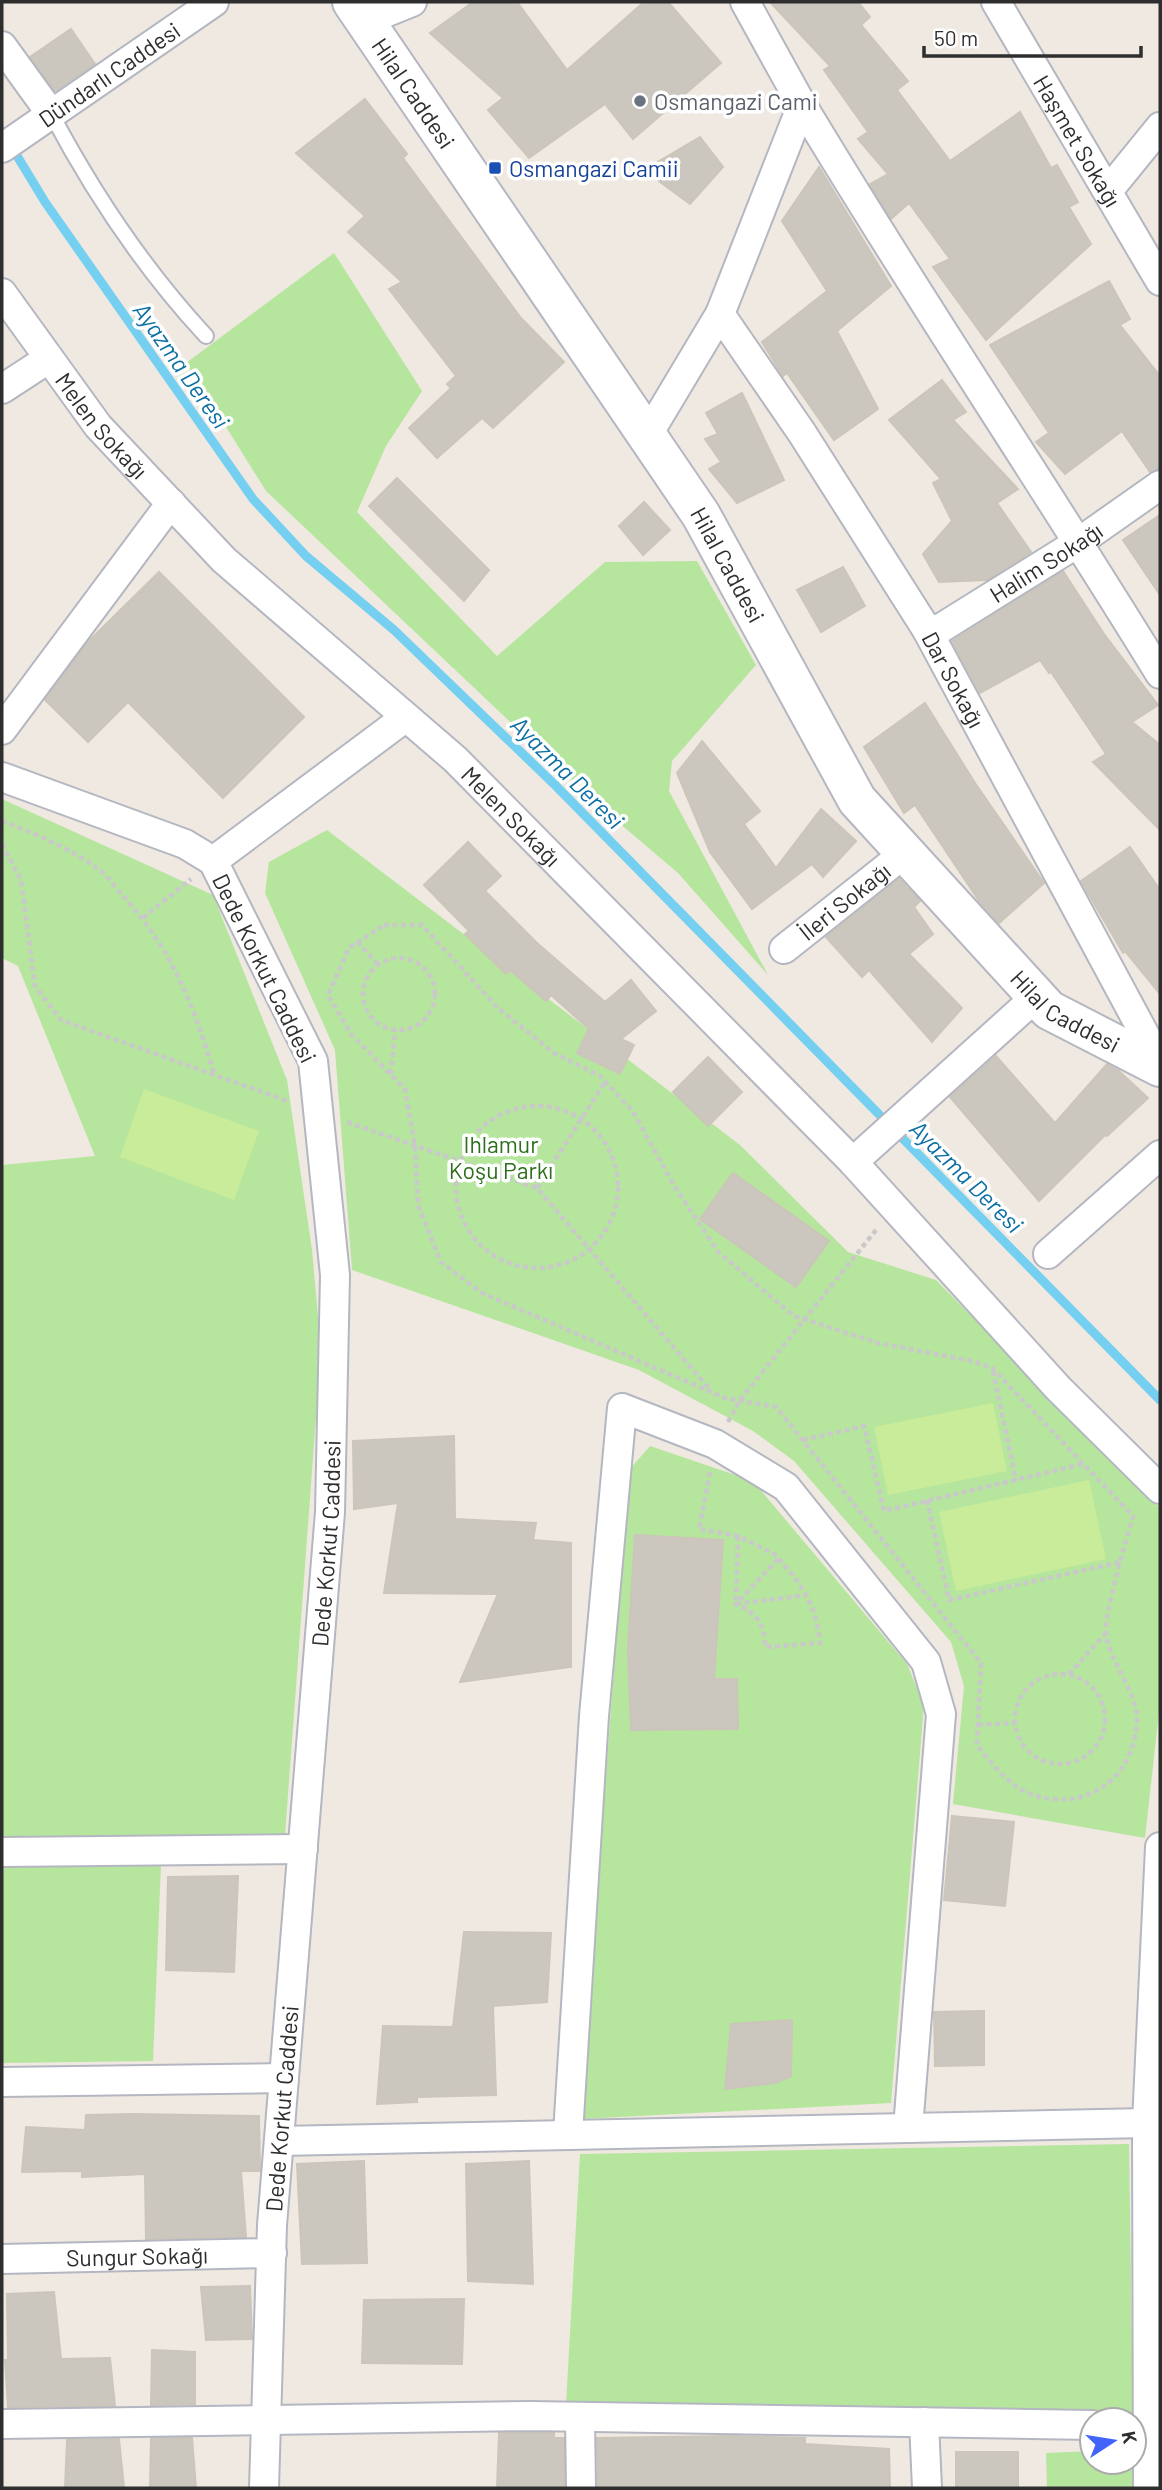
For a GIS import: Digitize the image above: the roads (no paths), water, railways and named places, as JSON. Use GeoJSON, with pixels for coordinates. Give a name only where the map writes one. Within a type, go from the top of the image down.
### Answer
{"type":"FeatureCollection","features":[{"type":"Feature","properties":{"kind":"street","name":"Dündarlı Caddesi"},"geometry":{"type":"LineString","coordinates":[[2,148],[214,2]]}},
{"type":"Feature","properties":{"kind":"street"},"geometry":{"type":"LineString","coordinates":[[359,11],[412,2]]}},
{"type":"Feature","properties":{"kind":"street"},"geometry":{"type":"LineString","coordinates":[[745,2],[802,105],[886,245],[1079,541],[1160,674]]}},
{"type":"Feature","properties":{"kind":"street","name":"Haşmet Sokağı"},"geometry":{"type":"LineString","coordinates":[[996,2],[1160,281]]}},
{"type":"Feature","properties":{"kind":"street","name":"Hilal Caddesi"},"geometry":{"type":"LineString","coordinates":[[359,11],[701,515],[857,800],[1049,1010],[1160,1065]]}},
{"type":"Feature","properties":{"kind":"street"},"geometry":{"type":"LineString","coordinates":[[2,46],[52,115]]}},
{"type":"Feature","properties":{"kind":"street"},"geometry":{"type":"LineString","coordinates":[[647,436],[720,314],[802,105]]}},
{"type":"Feature","properties":{"kind":"street"},"geometry":{"type":"LineString","coordinates":[[1108,191],[1160,127]]}},
{"type":"Feature","properties":{"kind":"street","name":"Melen Sokağı"},"geometry":{"type":"LineString","coordinates":[[2,293],[98,426],[224,560],[455,759],[853,1162],[1058,1388],[1160,1489]]}},
{"type":"Feature","properties":{"kind":"street","name":"Dar Sokağı"},"geometry":{"type":"LineString","coordinates":[[720,314],[802,433],[927,630],[1160,1065]]}},
{"type":"Feature","properties":{"kind":"street"},"geometry":{"type":"LineString","coordinates":[[2,389],[48,359]]}},
{"type":"Feature","properties":{"kind":"street","name":"Halim Sokağı"},"geometry":{"type":"LineString","coordinates":[[927,630],[941,628],[1079,541],[1160,485]]}},
{"type":"Feature","properties":{"kind":"street"},"geometry":{"type":"LineString","coordinates":[[2,730],[171,503]]}},
{"type":"Feature","properties":{"kind":"street","name":"Dede Korkut Caddesi"},"geometry":{"type":"LineString","coordinates":[[264,2488],[272,2253],[279,2141],[330,1512],[335,1275],[313,1061],[213,861],[406,717]]}},
{"type":"Feature","properties":{"kind":"street"},"geometry":{"type":"LineString","coordinates":[[2,777],[185,844],[213,861]]}},
{"type":"Feature","properties":{"kind":"street","name":"İleri Sokağı"},"geometry":{"type":"LineString","coordinates":[[784,950],[905,853]]}},
{"type":"Feature","properties":{"kind":"street"},"geometry":{"type":"LineString","coordinates":[[853,1162],[1037,996]]}},
{"type":"Feature","properties":{"kind":"street"},"geometry":{"type":"LineString","coordinates":[[1048,1254],[1160,1155]]}},
{"type":"Feature","properties":{"kind":"street"},"geometry":{"type":"LineString","coordinates":[[568,2134],[594,1716],[622,1408],[715,1444],[786,1487],[926,1662],[941,1714],[908,2128]]}},
{"type":"Feature","properties":{"kind":"street"},"geometry":{"type":"LineString","coordinates":[[2,1852],[303,1849]]}},
{"type":"Feature","properties":{"kind":"street"},"geometry":{"type":"LineString","coordinates":[[1146,2406],[1154,2377],[1154,2185],[1147,2123],[1160,1849]]}},
{"type":"Feature","properties":{"kind":"street"},"geometry":{"type":"LineString","coordinates":[[2,2082],[284,2078]]}},
{"type":"Feature","properties":{"kind":"street"},"geometry":{"type":"LineString","coordinates":[[279,2141],[1147,2123]]}},
{"type":"Feature","properties":{"kind":"street","name":"Sungur Sokağı"},"geometry":{"type":"LineString","coordinates":[[2,2259],[272,2253]]}},
{"type":"Feature","properties":{"kind":"street"},"geometry":{"type":"LineString","coordinates":[[580,2417],[581,2488]]}},
{"type":"Feature","properties":{"kind":"street"},"geometry":{"type":"LineString","coordinates":[[2,2424],[580,2417],[1078,2425]]}},
{"type":"Feature","properties":{"kind":"street"},"geometry":{"type":"LineString","coordinates":[[924,2422],[927,2488]]}},
{"type":"Feature","properties":{"kind":"lane"},"geometry":{"type":"LineString","coordinates":[[52,115],[80,168],[135,254],[161,287],[206,335]]}},
{"type":"Feature","properties":{"kind":"waterway","name":"Ayazma Deresi"},"geometry":{"type":"LineString","coordinates":[[2,131],[45,202],[253,499],[306,556],[394,630],[555,785],[1160,1400]]}},
{"type":"Feature","properties":{"kind":"place","name":"Osmangazi Cami"},"geometry":{"type":"Point","coordinates":[640,101]}},
{"type":"Feature","properties":{"kind":"place","name":"Osmangazi Camii"},"geometry":{"type":"Point","coordinates":[495,168]}},
{"type":"Feature","properties":{"kind":"park label","name":"Ihlamur Koşu Parkı"},"geometry":{"type":"Point","coordinates":[501,1157]}}]}
